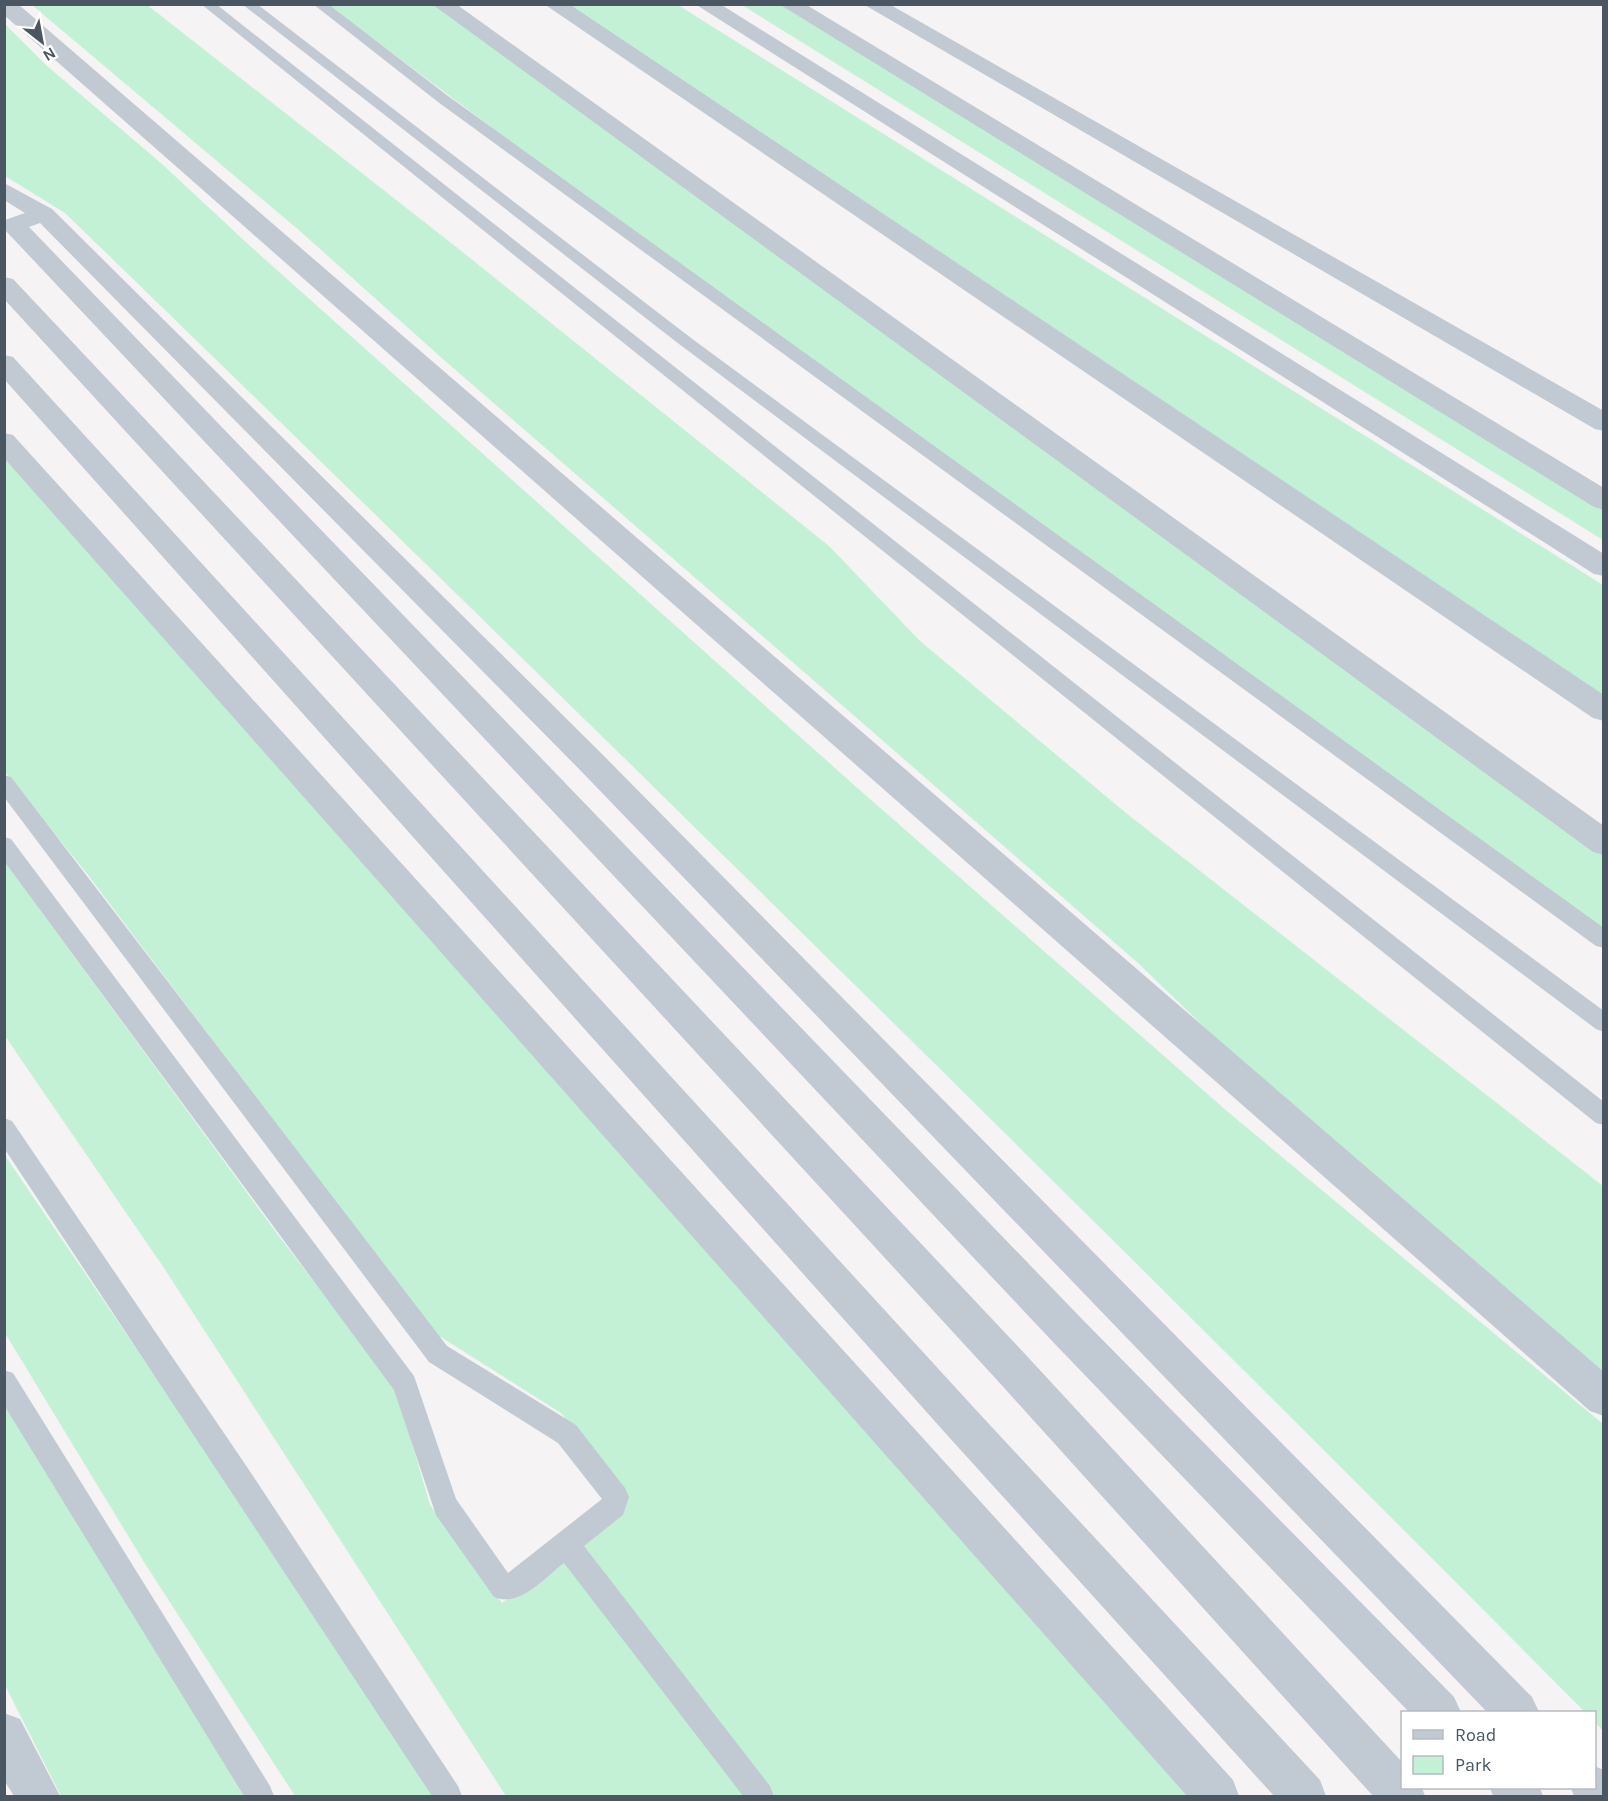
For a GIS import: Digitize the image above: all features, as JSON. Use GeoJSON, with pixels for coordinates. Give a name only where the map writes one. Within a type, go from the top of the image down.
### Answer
{"type":"FeatureCollection","features":[{"type":"Feature","properties":{"kind":"street"},"geometry":{"type":"LineString","coordinates":[[5,4],[1604,1398]]}},
{"type":"Feature","properties":{"kind":"street"},"geometry":{"type":"LineString","coordinates":[[442,4],[1604,843]]}},
{"type":"Feature","properties":{"kind":"street"},"geometry":{"type":"LineString","coordinates":[[554,4],[1604,710]]}},
{"type":"Feature","properties":{"kind":"street"},"geometry":{"type":"LineString","coordinates":[[705,4],[1604,567]]}},
{"type":"Feature","properties":{"kind":"street"},"geometry":{"type":"LineString","coordinates":[[789,4],[1604,501]]}},
{"type":"Feature","properties":{"kind":"street"},"geometry":{"type":"LineString","coordinates":[[873,4],[1604,423]]}},
{"type":"Feature","properties":{"kind":"street"},"geometry":{"type":"LineString","coordinates":[[4,190],[44,214],[591,762],[1515,1711]]}},
{"type":"Feature","properties":{"kind":"street"},"geometry":{"type":"LineString","coordinates":[[44,214],[7,224],[1067,1330],[1437,1711]]}},
{"type":"Feature","properties":{"kind":"street"},"geometry":{"type":"LineString","coordinates":[[4,284],[1011,1367],[1403,1797]]}},
{"type":"Feature","properties":{"kind":"street"},"geometry":{"type":"LineString","coordinates":[[4,363],[938,1397],[1304,1797]]}},
{"type":"Feature","properties":{"kind":"street"},"geometry":{"type":"LineString","coordinates":[[4,441],[1217,1797]]}},
{"type":"Feature","properties":{"kind":"street"},"geometry":{"type":"LineString","coordinates":[[4,1736],[38,1797]]}},
{"type":"Feature","properties":{"kind":"lane"},"geometry":{"type":"LineString","coordinates":[[207,4],[1604,1116]]}},
{"type":"Feature","properties":{"kind":"lane"},"geometry":{"type":"LineString","coordinates":[[248,4],[685,341],[1604,1023]]}},
{"type":"Feature","properties":{"kind":"lane"},"geometry":{"type":"LineString","coordinates":[[319,4],[443,99],[1604,940]]}},
{"type":"Feature","properties":{"kind":"lane"},"geometry":{"type":"LineString","coordinates":[[4,782],[438,1354],[567,1434],[616,1497],[614,1506],[512,1587],[503,1588],[445,1506],[405,1384],[4,845]]}},
{"type":"Feature","properties":{"kind":"lane"},"geometry":{"type":"LineString","coordinates":[[4,1128],[238,1476],[448,1797]]}},
{"type":"Feature","properties":{"kind":"lane"},"geometry":{"type":"LineString","coordinates":[[4,1381],[260,1797]]}},
{"type":"Feature","properties":{"kind":"lane"},"geometry":{"type":"LineString","coordinates":[[566,1544],[760,1797]]}},
{"type":"Feature","properties":{"kind":"green space"},"geometry":{"type":"Polygon","coordinates":[[[146,4],[460,250],[829,546],[920,641],[1126,813],[1603,1186],[1603,1378],[1262,1083],[1138,963],[444,360],[300,231],[32,5],[146,4]]]}},
{"type":"Feature","properties":{"kind":"green space"},"geometry":{"type":"Polygon","coordinates":[[[328,5],[438,5],[1603,849],[1603,932],[569,185],[328,5]]]}},
{"type":"Feature","properties":{"kind":"green space"},"geometry":{"type":"Polygon","coordinates":[[[561,5],[678,5],[1603,585],[1603,701],[561,5]]]}},
{"type":"Feature","properties":{"kind":"green space"},"geometry":{"type":"Polygon","coordinates":[[[742,5],[782,5],[1603,504],[1603,540],[742,5]]]}},
{"type":"Feature","properties":{"kind":"green space"},"geometry":{"type":"Polygon","coordinates":[[[5,24],[46,65],[162,164],[250,246],[854,785],[1228,1112],[1603,1424],[1603,1731],[1596,1723],[1596,1711],[1584,1711],[1018,1146],[65,213],[5,176],[5,24]]]}},
{"type":"Feature","properties":{"kind":"green space"},"geometry":{"type":"Polygon","coordinates":[[[4,451],[1192,1796],[506,1796],[164,1268],[5,1036],[5,862],[278,1235],[396,1388],[430,1505],[502,1603],[628,1500],[561,1413],[433,1332],[88,875],[5,772],[4,451]]]}},
{"type":"Feature","properties":{"kind":"green space"},"geometry":{"type":"Polygon","coordinates":[[[4,1154],[440,1796],[295,1796],[144,1562],[5,1333],[4,1154]]]}},
{"type":"Feature","properties":{"kind":"green space"},"geometry":{"type":"Polygon","coordinates":[[[4,1398],[255,1796],[61,1796],[5,1685],[4,1398]]]}}]}
